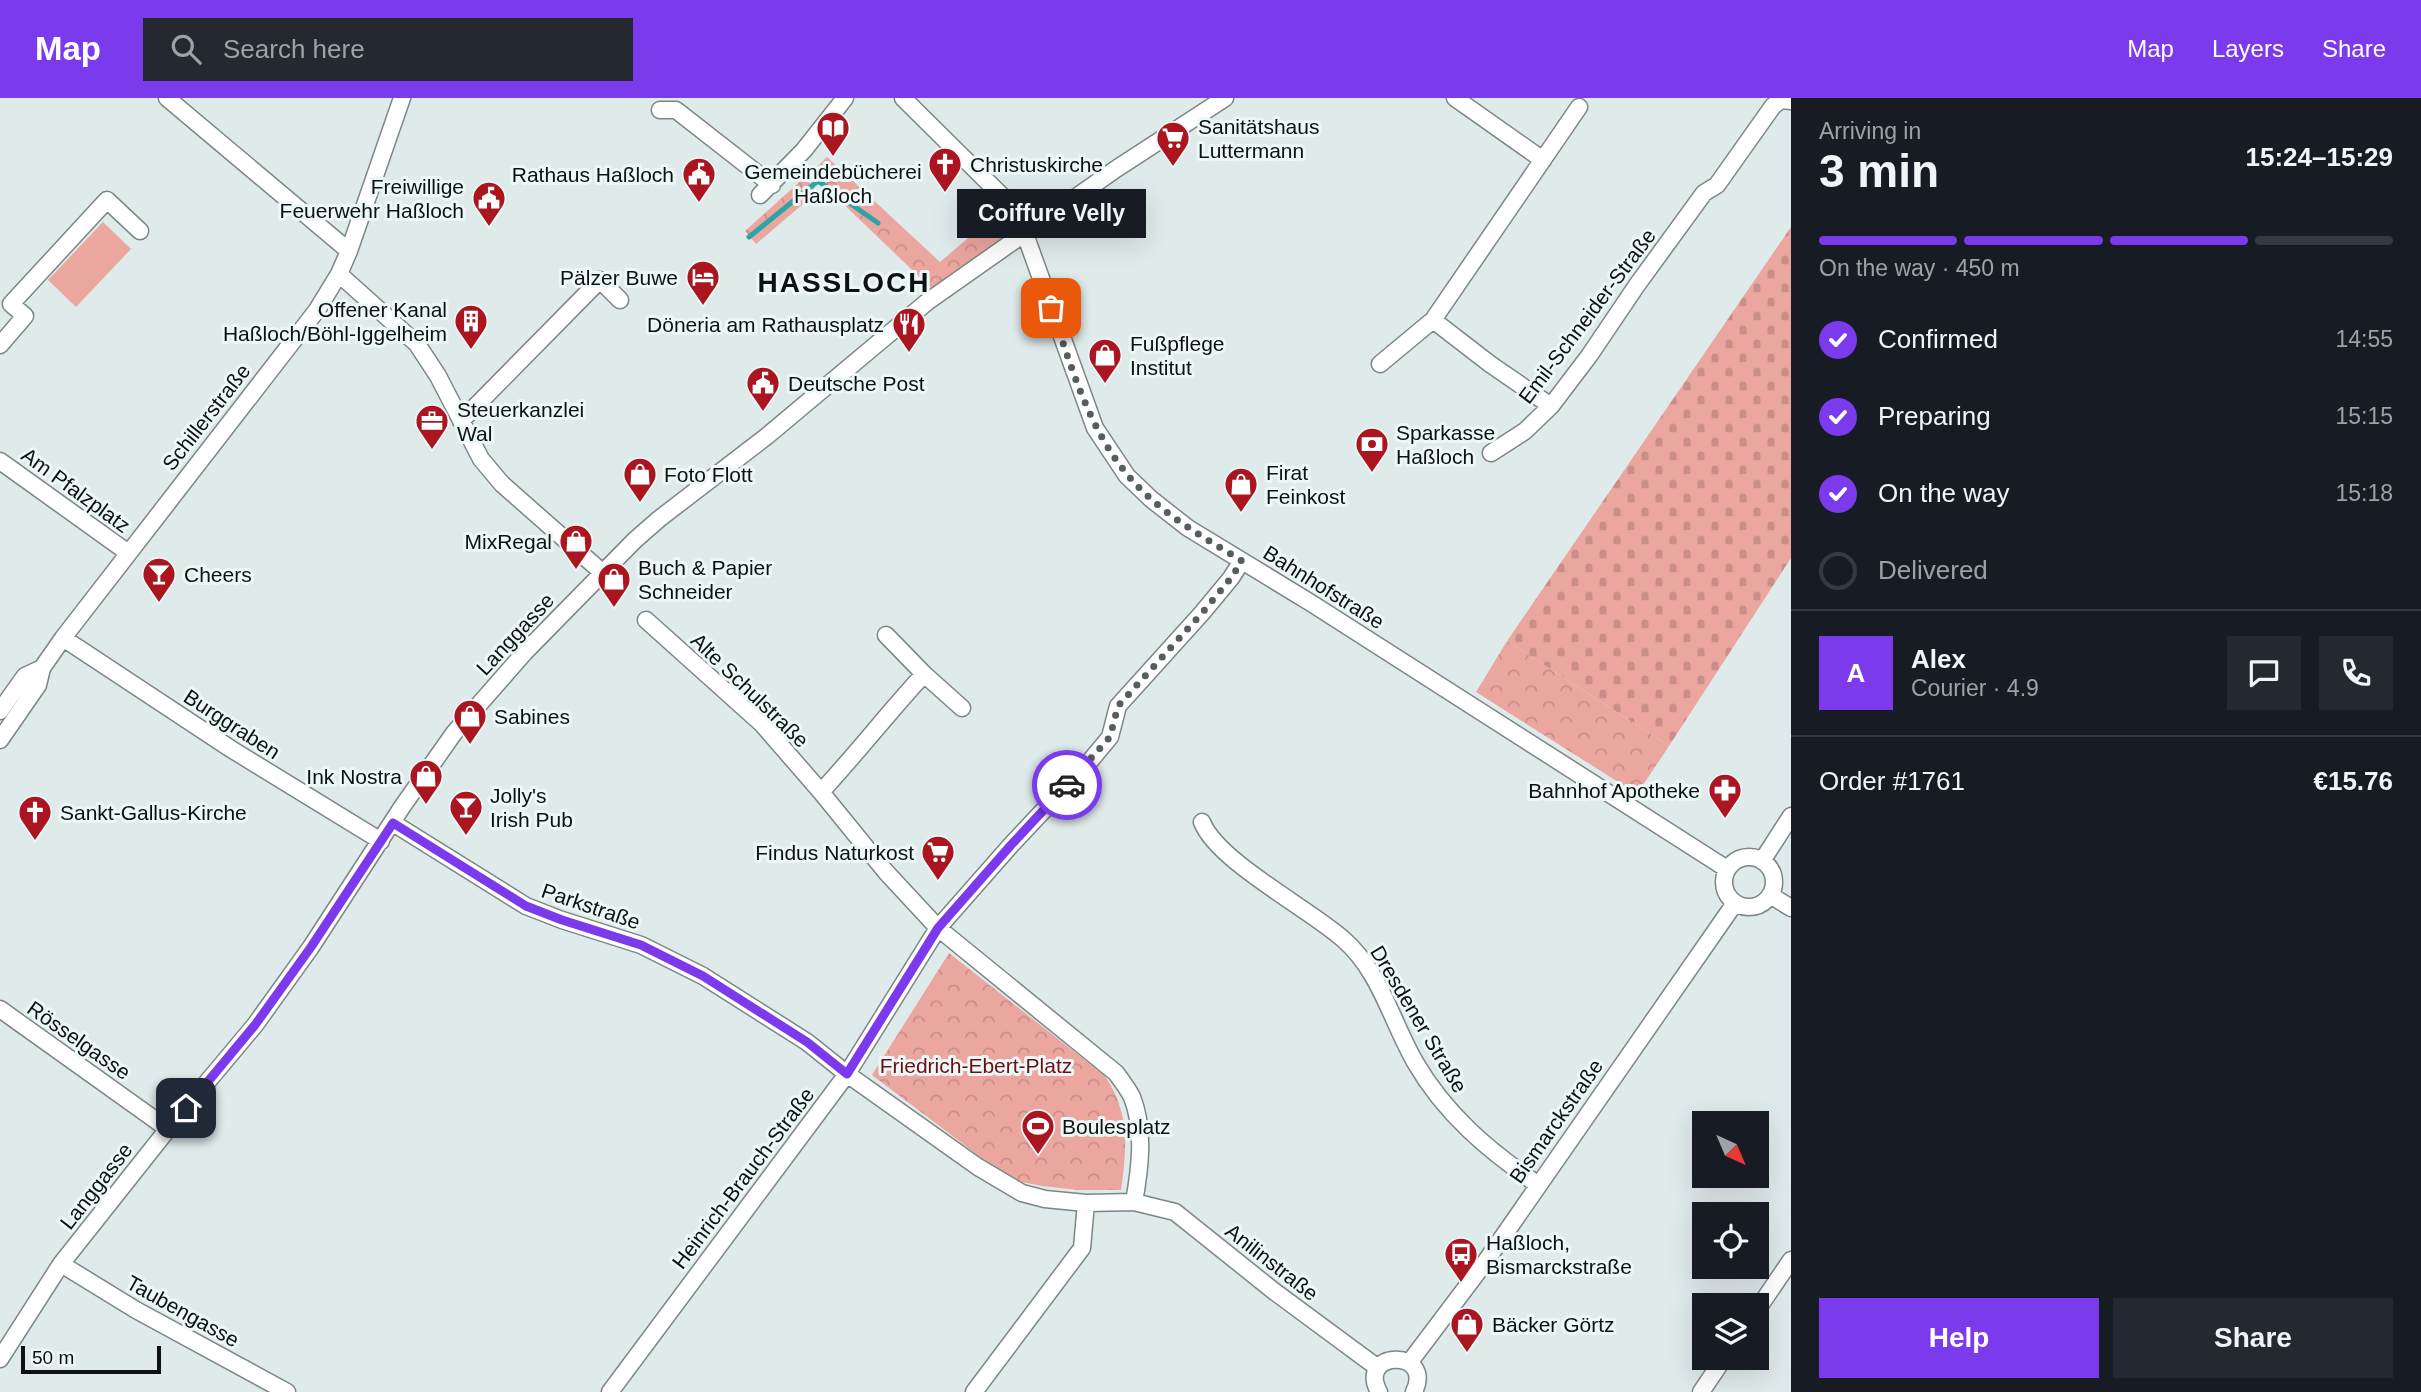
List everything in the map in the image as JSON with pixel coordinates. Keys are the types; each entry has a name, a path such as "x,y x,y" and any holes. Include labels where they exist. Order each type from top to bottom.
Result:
{"street":[{"path":"167,98 349,251"},
{"name":"Schillerstraße","path":"0,740 38,685 42,668 63,638 317,310 339,274 349,251 402,98"},
{"path":"660,110 676,110 766,190 804,150 845,98"},
{"name":"Bahnhofstraße","path":"903,98 1010,204 1025,234 1095,428 1128,476 1151,499 1188,528 1311,603 1727,869"},
{"name":"Langgasse","path":"0,1359 61,1264 255,1025 311,947 454,733 525,652 659,519 767,436 928,302 1116,169 1225,98"},
{"path":"1455,98 1543,160"},
{"name":"Emil-Schneider-Straße","path":"1491,453 1525,431 1551,406 1704,193 1717,185 1773,106 1781,100 1791,101"},
{"path":"1380,364 1433,320 1579,107"},
{"path":"0,345 24,316 11,304 107,200 140,231"},
{"path":"339,274 417,344 438,376 481,459 502,484 603,573"},
{"path":"461,421 600,280 620,300"},
{"path":"1433,320 1551,406"},
{"name":"Am Pfalzplatz","path":"0,461 127,552"},
{"name":"Heinrich-Brauch-Straße","path":"610,1392 847,1074 938,928 1110,737 1118,706 1202,613 1242,561"},
{"name":"Alte Schulstraße","path":"646,620 762,724 886,872 938,928"},
{"path":"886,635 962,708"},
{"name":"Burggraben","path":"63,638 231,749 381,841"},
{"name":"Schillerstraße","path":"0,711 25,676 42,668"},
{"path":"821,792 924,674"},
{"path":"1762,861 1791,816"},
{"name":"Dresdener Straße","path":"1202,821 1211,839 1223,851 1344,940 1362,959 1378,983 1414,1060 1445,1106 1478,1140 1537,1184"},
{"name":"Parkstraße","path":"393,823 526,906 641,945 703,976 807,1042 847,1074"},
{"path":"1755,858 1762,861 1768,866 1774,880 1770,895 1765,901 1750,907 1735,903 1729,898 1724,883 1727,869 1740,859 1755,858"},
{"path":"1770,895 1791,908"},
{"name":"Bismarckstraße","path":"1409,1363 1486,1261 1735,903"},
{"path":"847,1074 978,1167 1022,1193 1045,1199 1086,1203 1135,1202 1140,1167 1139,1128 1132,1097 1116,1073 938,928"},
{"name":"Rösselgasse","path":"0,1009 168,1129"},
{"name":"Anilinstraße","path":"1135,1202 1175,1212 1275,1292 1378,1368"},
{"path":"974,1392 1082,1248 1086,1203"},
{"path":"1769,1293 1791,1260"},
{"name":"Taubengasse","path":"61,1264 136,1310 287,1392"},
{"path":"1379,1392 1375,1381 1378,1368 1389,1359 1409,1363 1417,1373 1414,1392"},
{"path":"1701,1392 1716,1370"}],"green space":[{"path":"827,157 940,262 1001,210 1016,231 932,289 811,173"},
{"path":"805,177 817,192 756,244 745,231"},
{"path":"103,222 131,249 76,307 48,280"},
{"path":"1791,227 1791,558 1669,746 1507,641"},
{"path":"1507,641 1669,746 1637,794 1476,692"},
{"name":"Friedrich-Ebert-Platz","path":"949,953 1105,1076 1119,1103 1125,1131 1121,1190 1078,1190 1022,1182 983,1159 872,1075"}],"waterway":[{"path":"749,237 818,181 878,223"}],"way so far":[{"path":"1051,308 1095,428 1111,454 1151,499 1188,528 1242,561 1202,613 1118,706 1110,737 1067,785"}],"place":[{"name":"Gemeindebücherei Haßloch","path":"833,158"},
{"name":"Sanitätshaus Luttermann","path":"1173,168"},
{"name":"Christuskirche","path":"945,194"},
{"name":"Rathaus Haßloch","path":"699,204"},
{"name":"Freiwillige Feuerwehr Haßloch","path":"489,228"},
{"name":"Pälzer Buwe","path":"703,307"},
{"name":"Coiffure Velly","path":"1051,308"},
{"name":"Offener Kanal Haßloch/Böhl-Iggelheim","path":"471,351"},
{"name":"Döneria am Rathausplatz","path":"909,354"},
{"name":"Fußpflege Institut","path":"1105,385"},
{"name":"Deutsche Post","path":"763,413"},
{"name":"Steuerkanzlei Wal","path":"432,451"},
{"name":"Sparkasse Haßloch","path":"1372,474"},
{"name":"Foto Flott","path":"640,504"},
{"name":"Firat Feinkost","path":"1241,514"},
{"name":"MixRegal","path":"576,571"},
{"name":"Cheers","path":"159,604"},
{"name":"Buch & Papier Schneider","path":"614,609"},
{"name":"Sabines","path":"470,746"},
{"name":"Ink Nostra","path":"426,806"},
{"name":"Bahnhof Apotheke","path":"1725,820"},
{"name":"Jolly's Irish Pub","path":"466,837"},
{"name":"Sankt-Gallus-Kirche","path":"35,842"},
{"name":"Findus Naturkost","path":"938,882"},
{"name":"Boulesplatz","path":"1038,1156"},
{"name":"Haßloch, Bismarckstraße","path":"1461,1284"},
{"name":"Bäcker Görtz","path":"1467,1354"}],"district":[{"name":"HASSLOCH","path":"844,282"}],"route":[{"path":"186,1108 255,1025 311,947 393,823 526,906 641,945 703,976 807,1042 847,1074 938,928 1067,785"}]}
